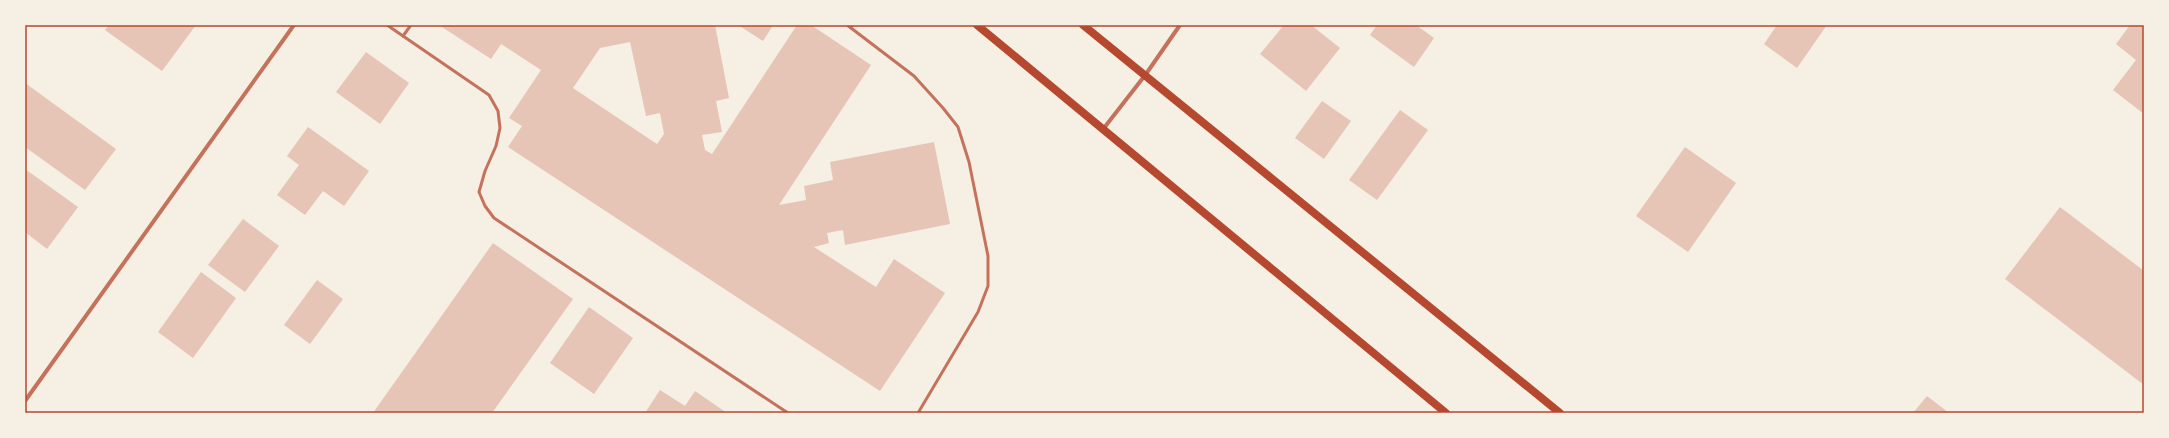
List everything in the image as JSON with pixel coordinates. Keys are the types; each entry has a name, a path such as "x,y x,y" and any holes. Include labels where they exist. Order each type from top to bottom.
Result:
{"main road":[{"path":"977,25 1104,128 1446,413"},
{"path":"1083,25 1146,74 1560,413"}],"street":[{"path":"25,401 294,25"},
{"path":"1104,128 1146,74 1180,25"}],"lane":[{"path":"387,25 489,95 498,111 500,128 496,146 485,171 480,192 485,206 494,218 788,413"},
{"path":"403,36 410,25"},
{"path":"847,25 852,26 914,76 944,108 958,127 969,162 988,256 988,286 978,312 918,413"}],"building":[{"path":"109,25 196,25 162,71 105,30"},
{"path":"439,25 715,25 729,98 716,101 722,132 702,135 705,150 712,154 797,25 811,25 871,65 779,205 806,200 804,186 833,180 830,162 934,142 950,224 845,245 843,230 827,233 829,243 814,247 876,287 894,259 945,293 880,391 508,147 522,126 509,118 541,70 501,44 491,59","holes":["630,42 646,116 660,113 664,134 657,144 573,88 600,48"]},
{"path":"738,25 770,25 772,27 763,41"},
{"path":"1284,25 1311,25 1340,48 1306,91 1260,54"},
{"path":"1377,25 1416,25 1434,38 1414,67 1370,35"},
{"path":"1777,25 1827,25 1797,68 1764,44"},
{"path":"2130,25 2144,25 2144,114 2113,90 2136,60 2116,44"},
{"path":"366,52 409,83 380,124 336,92"},
{"path":"25,83 116,149 85,190 25,147"},
{"path":"1322,101 1351,121 1324,159 1295,138"},
{"path":"1400,110 1428,130 1377,200 1349,180"},
{"path":"308,127 369,171 344,206 323,191 305,215 277,195 299,165 287,156"},
{"path":"1685,147 1736,183 1688,252 1636,216"},
{"path":"25,169 78,207 47,249 25,232"},
{"path":"2060,207 2144,271 2144,385 2005,279"},
{"path":"243,219 279,246 245,292 208,265"},
{"path":"493,243 573,299 492,413 373,413"},
{"path":"201,272 236,298 193,358 158,332"},
{"path":"317,280 343,299 310,344 284,325"},
{"path":"589,307 633,338 594,394 550,363"},
{"path":"660,390 685,406 695,391 727,413 645,413"},
{"path":"1927,396 1949,413 1913,413"}]}
